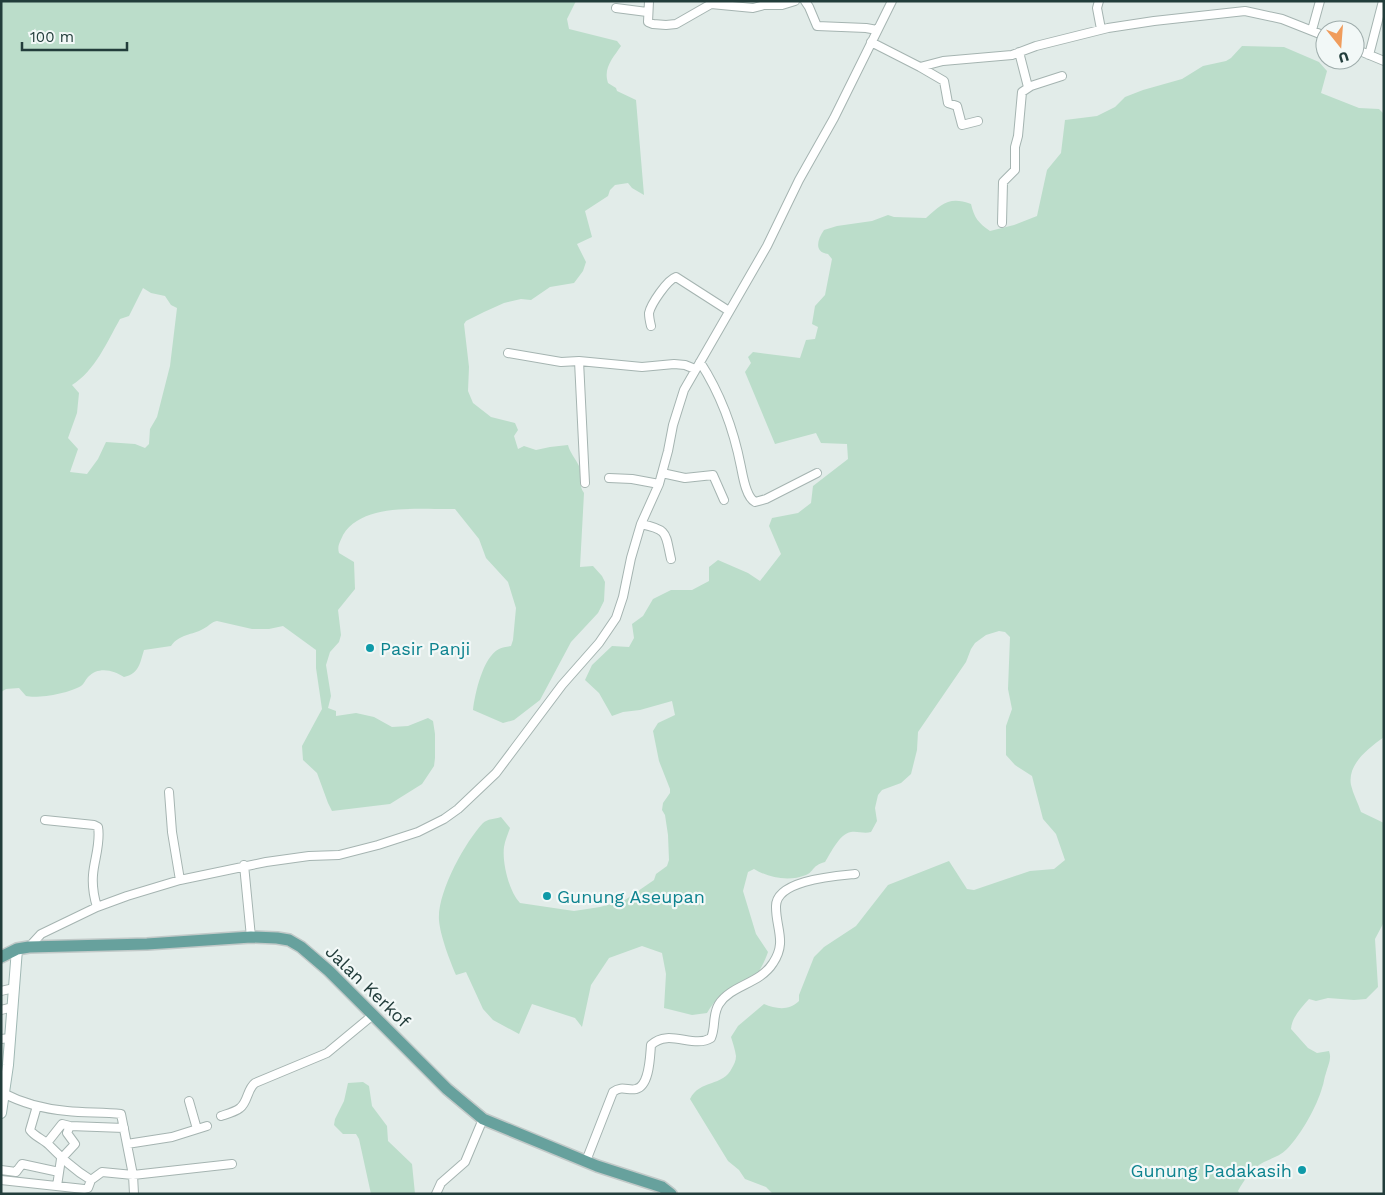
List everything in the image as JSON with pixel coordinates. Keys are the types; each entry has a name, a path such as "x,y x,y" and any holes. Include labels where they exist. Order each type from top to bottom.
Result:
{"main road":[{"name":"Jalan Kerkof","path":"1,957 30,947 147,944 252,937 288,940 301,947 329,971 447,1089 483,1119 586,1161 653,1183 671,1194"}],"street":[{"path":"649,1 647,12 649,23 672,25 710,3 750,8 764,3 782,5 795,1"},
{"path":"804,1 818,26 877,30"},
{"path":"30,947 42,934 97,907 180,880 244,865 309,856 339,855 378,845 429,827 458,809 496,772 562,685 610,628 620,609 631,558 641,524 659,484 673,425 684,390 767,246 834,118 892,1"},
{"path":"1099,1 1097,6 1101,29"},
{"path":"1312,30 1320,1"},
{"path":"1369,55 1383,1"},
{"path":"616,8 647,12"},
{"path":"920,67 943,61 996,57 1101,29 1168,19 1245,11 1282,19 1315,31"},
{"path":"871,42 944,81 947,100 950,104 957,106 962,125 978,121"},
{"path":"1019,52 1028,87"},
{"path":"1365,53 1384,61"},
{"path":"1002,223 1003,182 1015,170 1015,147 1018,136 1021,96 1024,89 1028,87 1062,76"},
{"path":"651,326 650,313 654,302 672,278 676,277 729,311"},
{"path":"508,353 561,362 580,361 642,367 674,364 698,366 715,387 752,500 755,502 766,499 817,472"},
{"path":"580,361 586,483"},
{"path":"662,473 685,478 713,475 724,500"},
{"path":"609,478 632,479 659,484"},
{"path":"641,524 658,528 663,532 671,559"},
{"path":"169,792 172,832 180,880"},
{"path":"45,820 98,827 93,874 93,893 97,907"},
{"path":"244,865 252,937"},
{"path":"586,1161 613,1092 618,1088 636,1090 641,1087 648,1074 652,1045 663,1037 700,1041 712,1038 714,1015 719,1004 728,994 762,976 772,965 781,944 775,907 782,891 819,878 855,874"},
{"path":"1,1111 5,1039 13,1007 17,950"},
{"path":"1,991 14,988"},
{"path":"1,1010 13,1007"},
{"path":"221,1116 240,1109 251,1086 255,1083 327,1053 373,1015"},
{"path":"3,1090 16,1099 66,1112 121,1114 133,1175 134,1194"},
{"path":"189,1101 196,1129"},
{"path":"37,1106 30,1130 62,1159 91,1180"},
{"path":"47,1144 62,1124 66,1112"},
{"path":"436,1194 441,1183 464,1162 483,1119"},
{"path":"62,1124 124,1128"},
{"path":"57,1186 62,1159 75,1146 75,1143 67,1133 70,1126"},
{"path":"127,1144 172,1137 207,1126"},
{"path":"1,1170 16,1172 22,1164 59,1172"},
{"path":"1,1180 84,1189 88,1188 91,1180 102,1172 133,1175 232,1164"}],"green space":[{"path":"1,1 576,1 567,19 569,29 617,41 621,46 610,63 607,78 608,83 616,88 617,91 636,100 644,195 632,188 628,183 615,185 610,190 608,196 585,211 592,237 577,244 586,262 583,271 574,283 550,287 531,300 521,299 504,303 466,321 464,324 469,367 468,391 473,403 491,417 515,423 518,430 514,436 518,449 524,446 536,450 568,445 579,466 581,487 584,493 580,567 593,566 605,582 604,601 598,613 571,642 540,700 514,720 503,723 473,710 478,685 488,660 499,649 511,646 516,608 508,582 486,558 479,539 455,509 394,510 364,517 352,524 343,535 339,546 339,553 354,562 355,589 338,610 341,635 339,642 330,652 326,665 331,696 328,708 336,711 336,716 356,713 374,717 392,727 408,726 428,718 433,721 435,734 434,766 422,784 390,804 332,811 317,773 303,760 302,746 322,709 316,668 316,650 283,626 269,629 252,629 217,621 199,631 178,639 171,646 144,650 136,671 129,676 124,677 116,672 106,670 96,671 76,689 46,696 26,696 19,688 6,689 1,692","holes":["143,288 151,293 165,296 171,305 177,308 170,366 157,417 150,429 149,444 145,448 135,444 106,442 98,459 87,474 70,472 78,449 68,438 77,413 79,393 72,385 94,364 120,319 129,316"]},
{"path":"1242,46 1284,47 1315,60 1315,70 1327,71 1321,93 1359,108 1379,109 1384,114 1384,737 1360,757 1352,770 1351,777 1351,785 1361,812 1384,823 1384,922 1375,939 1378,987 1366,999 1328,998 1316,1001 1309,999 1297,1013 1291,1029 1308,1048 1317,1053 1329,1051 1330,1059 1323,1086 1312,1112 1292,1143 1282,1153 1252,1171 1238,1191 1240,1194 773,1194 766,1187 745,1179 739,1170 728,1161 690,1099 700,1088 723,1078 732,1068 736,1056 731,1037 738,1026 764,1004 787,1008 799,1001 799,995 814,957 824,947 856,926 888,885 949,861 967,889 974,890 1030,871 1054,869 1065,860 1056,834 1043,819 1032,776 1015,765 1006,755 1006,726 1012,709 1008,689 1010,637 1005,632 999,631 986,635 975,643 966,662 918,732 917,750 911,774 901,783 882,790 878,795 875,808 877,821 871,832 847,833 836,844 825,862 817,865 809,873 800,877 779,878 766,875 754,869 748,872 743,891 756,934 768,952 757,973 751,979 725,992 707,1013 692,1015 664,1008 666,974 662,953 642,946 609,958 591,985 582,1027 575,1018 532,1004 519,1034 493,1020 483,1009 466,972 456,975 443,940 439,920 442,896 447,882 468,842 476,832 485,822 501,817 510,828 504,847 505,868 513,892 520,903 574,911 600,907 625,900 654,880 656,874 667,866 669,860 668,835 665,815 662,810 663,803 670,793 670,789 659,761 653,731 658,723 675,715 672,701 612,716 599,693 585,680 592,665 612,646 629,647 634,638 632,624 643,616 653,599 671,590 692,590 709,581 709,567 718,560 748,573 760,581 781,554 769,526 772,518 798,513 811,503 813,486 848,459 847,444 821,443 816,433 775,444 745,372 751,363 748,357 753,352 800,358 806,340 815,339 818,327 812,324 815,306 825,295 832,259 828,254 820,251 818,245 824,230 837,226 872,221 888,215 894,217 926,218 941,205 951,201 971,204 977,219 990,231 1014,225 1037,216 1047,170 1061,153 1065,120 1097,116 1115,107 1125,97 1182,79 1203,66 1226,61"},
{"path":"363,1082 369,1086 372,1106 387,1126 388,1141 412,1164 415,1194 371,1194 359,1139 356,1134 343,1134 334,1125 344,1101 348,1083"}],"place":[{"name":"Pasir Panji","path":"370,648"},
{"name":"Gunung Aseupan","path":"547,896"},
{"name":"Gunung Padakasih","path":"1302,1170"}]}
